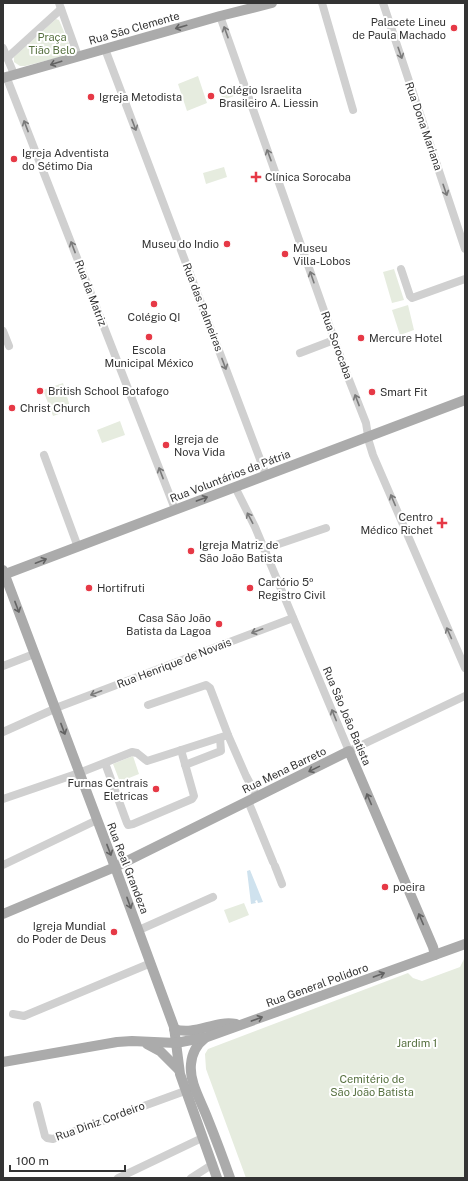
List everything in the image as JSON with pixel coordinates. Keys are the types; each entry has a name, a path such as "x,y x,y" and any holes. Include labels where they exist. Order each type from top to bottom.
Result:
{"main road":[{"name":"Rua São Clemente","path":"8,76 46,67 78,56 272,3"},
{"name":"Rua Voluntários da Pátria","path":"3,573 78,547 465,400"},
{"name":"Rua Real Grandeza","path":"3,573 151,963 174,1029 179,1070 185,1091 218,1178"},
{"name":"Rua Mena Barreto","path":"3,914 115,867 349,751"},
{"name":"Rua São João Batista","path":"349,751 430,940 435,955"},
{"name":"Rua General Polidoro","path":"3,1062 117,1042 132,1041 176,1043 207,1037 465,944"},
{"path":"174,1029 187,1032 221,1023 240,1025"},
{"path":"207,1037 199,1042 194,1051 191,1064 192,1075 230,1178"},
{"path":"142,1042 160,1051 179,1070"}],"street":[{"path":"322,3 353,110"},
{"name":"Rua Dona Mariana","path":"383,3 465,249"},
{"path":"7,58 60,6 78,56"},
{"name":"Rua Sorocaba","path":"220,16 334,340 366,423 369,442 465,668"},
{"name":"Rua da Matriz","path":"3,48 7,58 8,76 175,509"},
{"name":"Rua das Palmeiras","path":"105,49 266,475"},
{"path":"402,269 410,296 412,298 465,279"},
{"path":"3,331 9,346"},
{"path":"300,353 334,340"},
{"path":"44,455 78,547"},
{"name":"Rua São João Batista","path":"235,487 264,549 349,751"},
{"path":"264,549 326,528"},
{"name":"Rua Henrique de Novais","path":"3,732 55,708 293,618"},
{"path":"3,666 34,654"},
{"path":"148,705 206,685 210,688 224,737 254,791"},
{"name":"Rua Mena Barreto","path":"349,751 465,696"},
{"path":"3,799 79,773 132,752 137,753 147,761 224,737"},
{"path":"185,765 221,751 224,737"},
{"path":"105,763 127,823 130,825 192,799 194,796 180,750"},
{"path":"248,801 282,884"},
{"path":"3,865 97,820"},
{"path":"139,930 213,897"},
{"path":"13,1014 24,1016 151,963"},
{"name":"Rua Diniz Cordeiro","path":"37,1105 46,1136 47,1138 53,1139 185,1091"},
{"path":"118,1178 202,1138"},
{"path":"191,1178 213,1164"}],"green space":[{"name":"Praça Tião Belo","path":"56,19 59,20 70,46 68,52 64,56 25,66 20,66 14,62 14,57"},
{"path":"198,76 207,103 187,111 178,84"},
{"path":"233,85 237,95 223,100 219,90"},
{"path":"224,167 227,177 206,184 203,173"},
{"path":"394,269 404,300 392,303 383,272"},
{"path":"408,305 414,330 400,335 392,310"},
{"path":"63,383 71,410 53,416 43,390"},
{"path":"120,421 125,435 102,443 97,430"},
{"path":"133,756 139,774 124,780 126,786 122,787 113,764"},
{"path":"244,903 249,915 229,923 224,910"},
{"name":"Cemitério de São João Batista","path":"465,957 465,1178 246,1178 206,1069 205,1054 208,1049 408,973 413,978 422,981 460,967"}],"water":[{"path":"250,870 263,902 258,903 257,900 255,901 256,903 251,904 247,871"}],"place":[{"name":"Palacete Lineu de Paula Machado","path":"454,28"},
{"name":"Colégio Israelita Brasileiro A. Liessin","path":"211,96"},
{"name":"Igreja Metodista","path":"91,97"},
{"name":"Igreja Adventista do Sétimo Dia","path":"14,159"},
{"name":"Clínica Sorocaba","path":"256,177"},
{"name":"Museu do Indio","path":"227,244"},
{"name":"Museu Villa-Lobos","path":"285,254"},
{"name":"Colégio QI","path":"154,304"},
{"name":"Escola Municipal México","path":"149,337"},
{"name":"Mercure Hotel","path":"361,338"},
{"name":"British School Botafogo","path":"40,391"},
{"name":"Smart Fit","path":"372,392"},
{"name":"Christ Church","path":"12,408"},
{"name":"Igreja de Nova Vida","path":"166,445"},
{"name":"Centro Médico Richet","path":"442,523"},
{"name":"Igreja Matriz de São João Batista","path":"191,551"},
{"name":"Hortifruti","path":"89,588"},
{"name":"Cartório 5º Registro Civil","path":"250,588"},
{"name":"Casa São João Batista da Lagoa","path":"219,624"},
{"name":"Furnas Centrais Eletricas","path":"156,789"},
{"name":"poeira","path":"385,887"},
{"name":"Igreja Mundial do Poder de Deus","path":"114,932"}],"park label":[{"name":"Jardim 1","path":"417,1043"}]}
